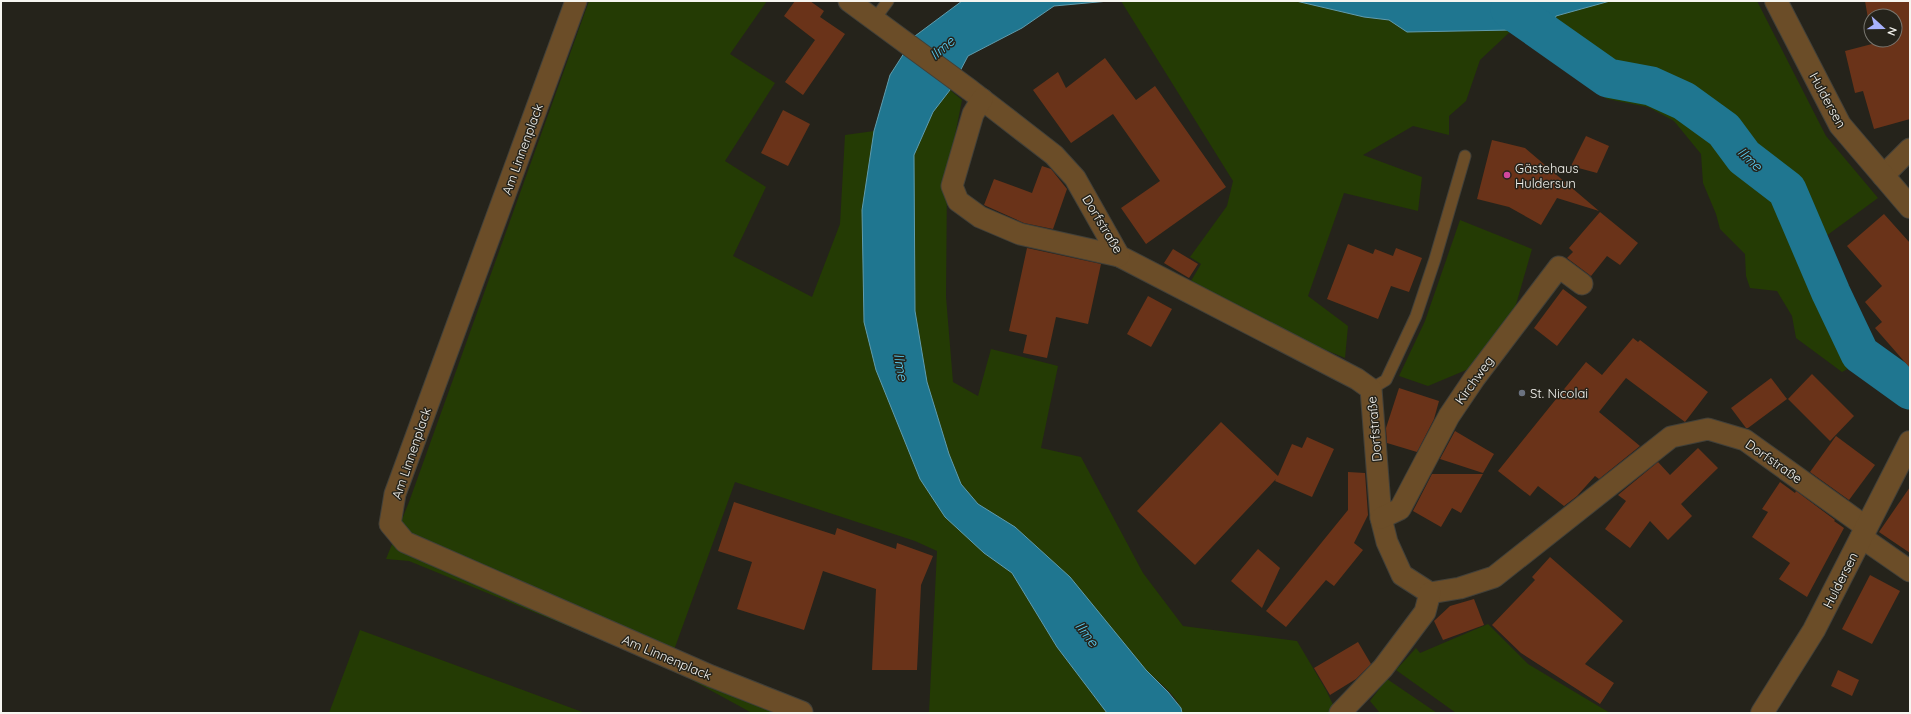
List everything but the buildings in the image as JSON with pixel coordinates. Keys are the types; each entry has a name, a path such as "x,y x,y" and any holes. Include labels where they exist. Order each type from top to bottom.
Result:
{"street":[{"name":"Am Linnenplack","path":"576,1 395,494 390,524 405,542 704,673 802,712"},
{"name":"Dorfstraße","path":"849,1 976,94 1054,155 1075,178 1119,256 1357,379 1371,389 1381,518 1387,542 1402,575 1430,593 1460,588 1494,577 1671,437 1708,429 1745,440 1864,532 1910,571"},
{"name":"Huldersen","path":"1776,1 1840,125 1910,207"},
{"path":"976,94 973,114 952,186 958,201 980,217 1020,234 1119,256"},
{"path":"1883,176 1910,149"},
{"name":"Kirchweg","path":"1381,518 1400,509 1449,416 1474,379 1559,267 1582,284"},
{"name":"Huldersen","path":"1762,713 1814,630 1910,442"},
{"path":"1340,713 1382,668 1426,612 1430,593"}],"lane":[{"path":"874,20 888,1"},
{"path":"1371,389 1386,380 1416,316 1435,259 1465,156"}],"green space":[{"path":"589,1 767,1 730,54 775,83 725,161 766,187 733,256 812,297 840,224 845,135 874,131 862,210 864,322 984,553 1012,573 1057,647 1107,713 929,713 937,551 915,541 735,482 674,650 778,713 752,713 668,667 409,561 386,559 409,502"},
{"path":"1121,1 1296,1 1364,17 1389,20 1407,32 1512,30 1480,60 1466,101 1449,116 1449,135 1413,126 1363,155 1422,177 1418,211 1344,193 1308,296 1348,326 1345,358 1286,332 1191,281 1201,264 1190,257 1227,206 1233,181"},
{"path":"1610,1 1757,1 1826,136 1878,198 1822,239 1841,286 1869,339 1879,352 1892,364 1903,368 1910,362 1910,409 1885,390 1861,362 1842,372 1796,338 1792,316 1777,291 1750,288 1746,276 1745,254 1720,229 1716,214 1703,183 1701,154 1674,121 1648,107 1607,99 1512,30 1554,23 1556,16"},
{"path":"950,90 962,100 947,176 946,297 953,382 978,396 991,349 1058,366 1041,448 1081,457 1143,573 1183,626 1297,641 1326,690 1337,713 1182,713 1177,701 1172,695 1146,670 1015,527 978,504 961,484 949,454 927,382 915,311 914,155 933,112"},
{"path":"1460,220 1532,249 1511,322 1471,368 1428,386 1399,376 1425,321"},
{"path":"1488,624 1528,664 1610,713 1456,713 1396,670 1416,648 1420,653"},
{"path":"360,630 585,713 329,713"},
{"path":"1387,679 1437,713 1380,713 1370,701"}],"water":[{"path":"962,1 1109,1 1054,6 1022,28 968,56 950,90 933,112 914,155 915,311 927,382 949,454 961,484 978,504 1015,527 1070,577 1146,670 1168,692 1181,708 1182,713 1107,713 1057,647 1012,573 984,553 945,517 920,479 876,370 864,322 862,210 874,131 890,75 915,36"},
{"path":"1296,1 1610,1 1556,16 1554,23 1512,30 1407,32 1389,20 1364,17"}],"waterway":[{"name":"Ilme","path":"1510,9 1608,78 1651,86 1684,101 1724,130 1744,157 1787,190 1831,293 1860,354 1910,390"}],"place":[{"name":"Gästehaus Huldersun","path":"1507,175"},
{"name":"St. Nicolai","path":"1522,393"}]}
